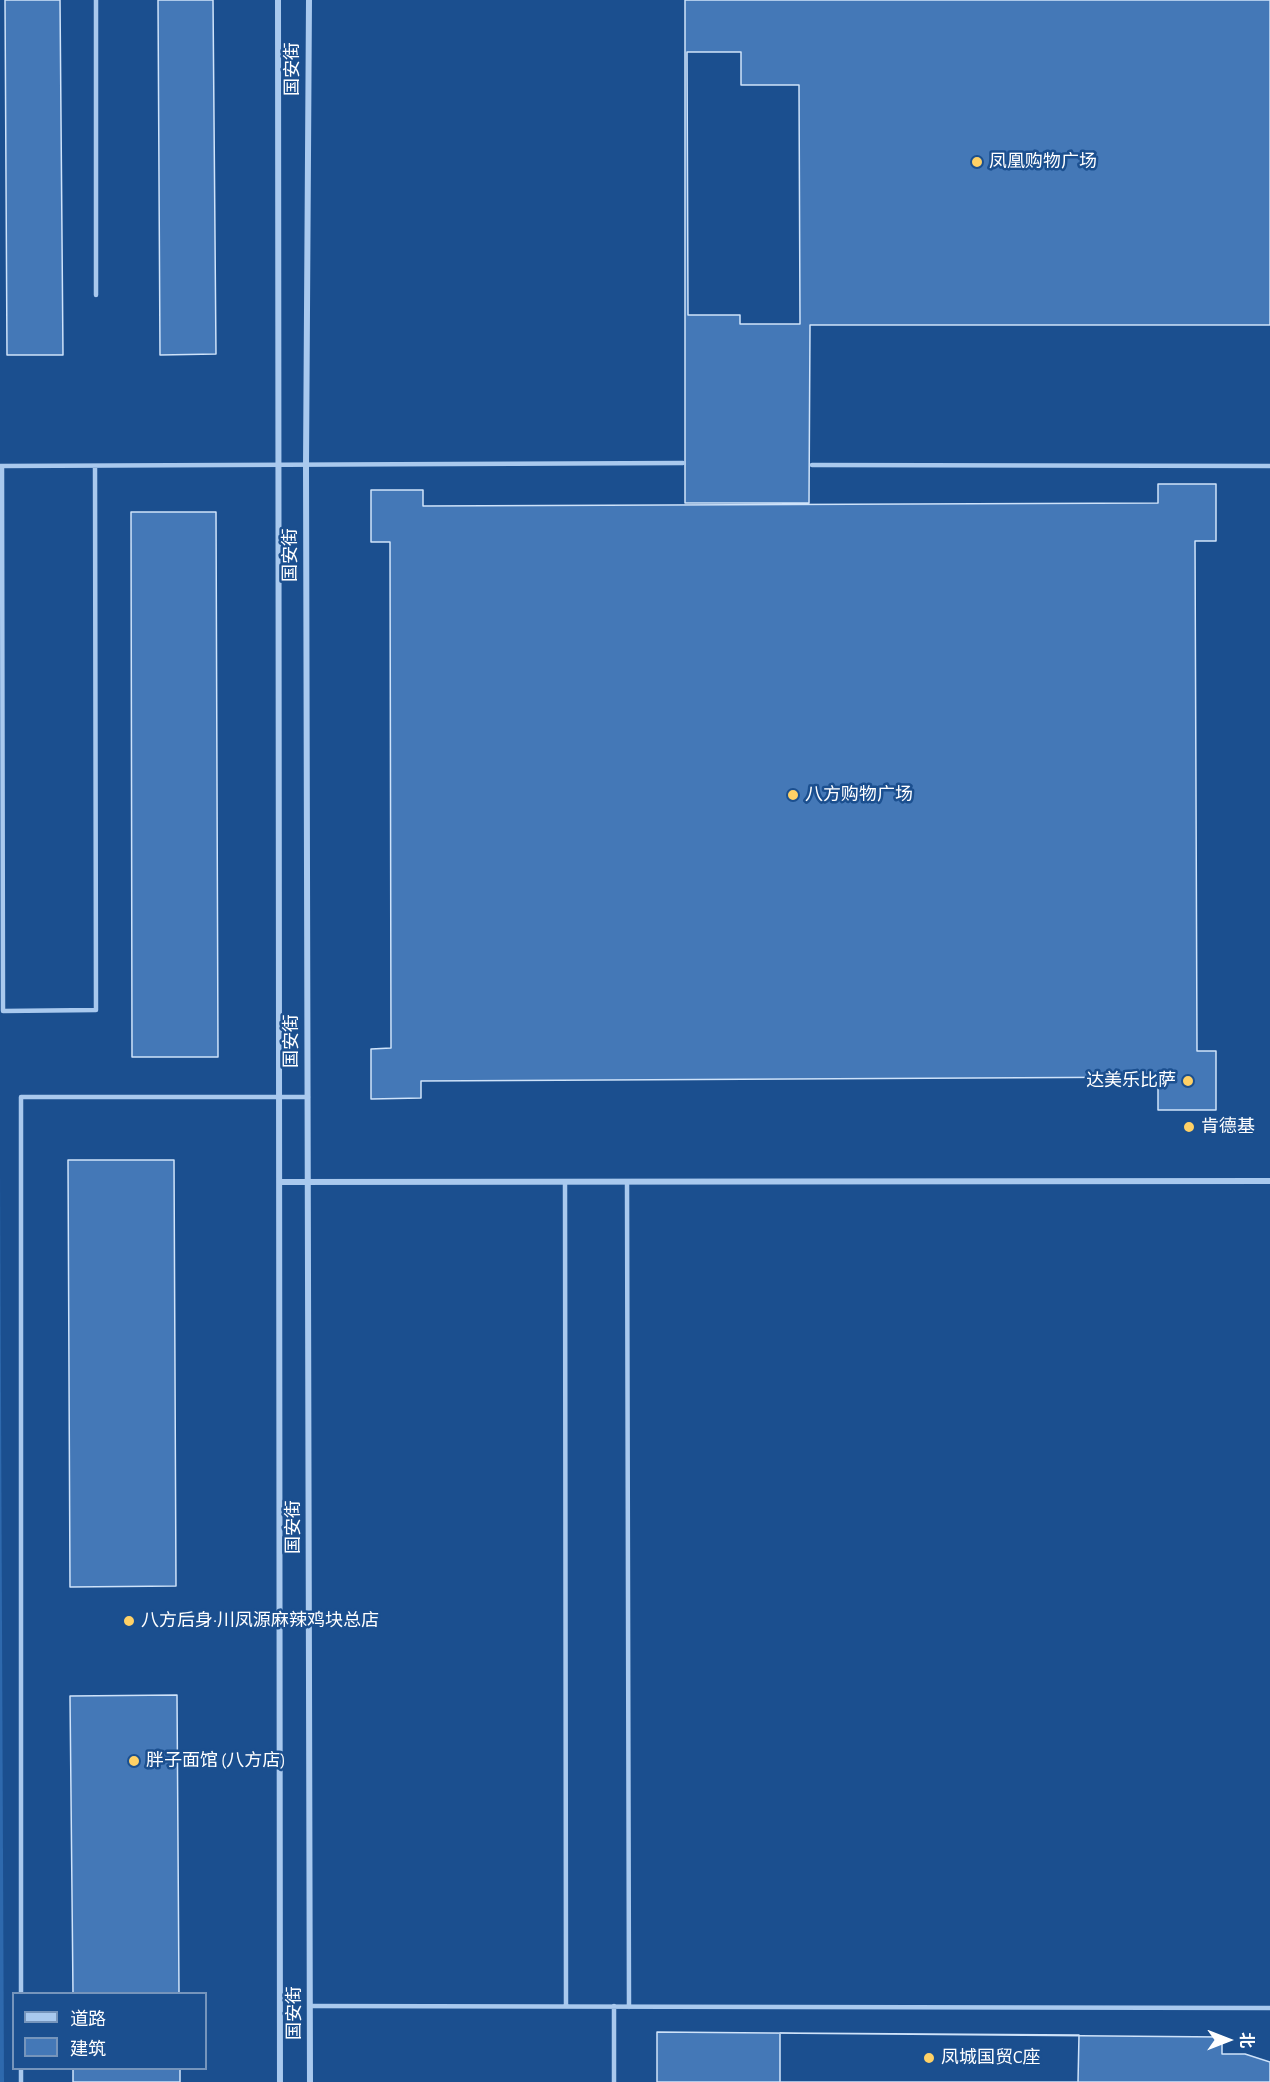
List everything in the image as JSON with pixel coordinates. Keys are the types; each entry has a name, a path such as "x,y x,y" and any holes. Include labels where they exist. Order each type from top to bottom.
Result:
{"street":[{"name":"国安街","path":"278,0 280,2082"},
{"name":"国安街","path":"309,0 306,465 310,2082"},
{"path":"280,1182 1270,1181"}],"lane":[{"path":"96,0 96,295"},
{"path":"95,466 96,1010 3,1011 1,466 683,463"},
{"path":"812,465 1270,466"},
{"path":"21,1992 21,1097 308,1097"},
{"path":"565,1182 566,2006"},
{"path":"627,1182 628,2007"},
{"path":"310,2006 1270,2008"},
{"path":"614,2006 614,2082"}],"shaded area":[{"path":"0,1171 4,2082 0,2082"}],"building":[{"path":"5,0 60,0 63,355 7,355"},
{"path":"158,0 213,0 216,354 160,355"},
{"name":"凤凰购物广场","path":"685,0 1270,0 1270,325 810,325 809,503 685,503"},
{"path":"687,52 741,52 741,85 799,85 800,324 740,324 740,315 688,315"},
{"name":"八方购物广场","path":"1158,484 1216,484 1216,541 1195,541 1197,1051 1216,1051 1216,1110 1158,1110 1158,1077 421,1081 421,1098 371,1099 371,1049 391,1048 390,542 371,542 371,490 423,490 423,506 1158,503"},
{"path":"131,512 216,512 218,1057 132,1057"},
{"path":"68,1160 174,1160 176,1586 70,1587"},
{"path":"177,1695 179,1992 73,1992 70,1696"},
{"path":"657,2032 1222,2037 1222,2054 1245,2054 1270,2062 1270,2082 657,2082"},
{"name":"凤城国贸C座","path":"780,2033 1079,2035 1078,2082 780,2082"},
{"path":"73,2070 180,2070 180,2082 73,2082"}],"place":[{"name":"凤凰购物广场","path":"977,162"},
{"name":"八方购物广场","path":"793,795"},
{"name":"达美乐比萨","path":"1188,1081"},
{"name":"肯德基","path":"1189,1127"},
{"name":"八方后身·川凤源麻辣鸡块总店","path":"129,1621"},
{"name":"胖子面馆 (八方店)","path":"134,1761"},
{"name":"凤城国贸C座","path":"929,2058"}]}
